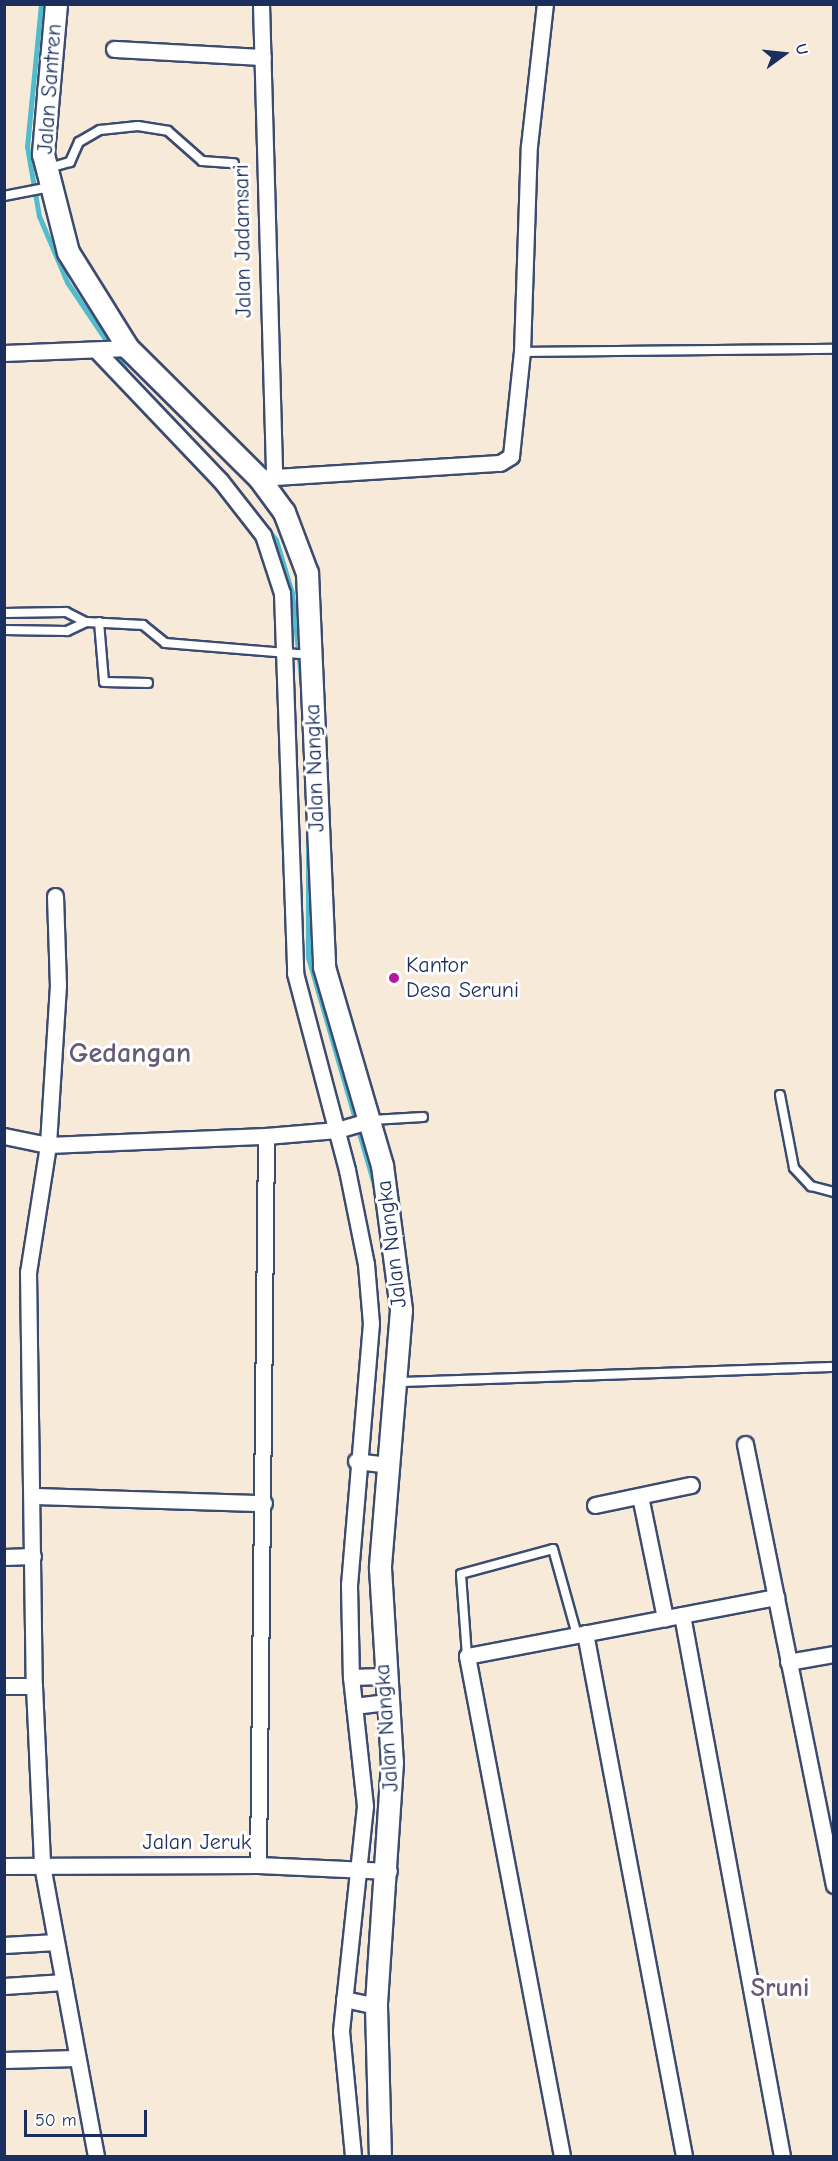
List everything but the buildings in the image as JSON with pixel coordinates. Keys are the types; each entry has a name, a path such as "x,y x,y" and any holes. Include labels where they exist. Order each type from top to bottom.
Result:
{"street":[{"name":"Jalan Santren","path":"57,4 45,182 68,252 123,349 194,415"},
{"name":"Jalan Jadamsari","path":"261,4 267,477"},
{"path":"267,477 507,462 522,352 529,146 545,4"},
{"path":"114,49 263,57"},
{"path":"4,353 123,349"},
{"path":"100,350 220,480 262,535 282,593 295,973 352,1126 371,1323 349,1585 354,1677 365,1789 362,1872 342,2046 353,2157"},
{"name":"Jalan Nangka","path":"194,415 267,477 284,512 308,573 309,654 324,967 352,1126 398,1262 399,1382 387,1465 380,1568 382,1676 392,1762 387,1871 374,2006 380,2157"},
{"path":"56,896 58,985 48,1145 28,1272 27,1360 34,1496 34,1686 42,1865 96,2157"},
{"path":"4,1136 48,1145 266,1136 352,1126"},
{"path":"258,1865 264,1503 266,1136"},
{"path":"745,1444 834,1885"},
{"path":"359,1461 387,1465"},
{"path":"595,1505 691,1485"},
{"path":"34,1496 264,1503"},
{"path":"640,1496 665,1618"},
{"path":"4,1557 33,1556"},
{"path":"562,2157 467,1656 776,1597"},
{"path":"682,1615 782,2157"},
{"path":"581,1634 684,2157"},
{"path":"788,1662 834,1654"},
{"path":"354,1677 382,1676"},
{"path":"4,1686 34,1686"},
{"path":"357,1706 384,1702"},
{"name":"Jalan Jeruk","path":"4,1866 258,1865 362,1872 387,1871"},
{"path":"4,1945 56,1942"},
{"path":"4,1986 64,1982"},
{"path":"347,2000 374,2006"},
{"path":"4,2060 76,2058"}],"lane":[{"path":"4,196 23,195 45,182 70,162 79,142 99,130 138,126 168,130 202,161 234,163"},
{"path":"522,352 834,349"},
{"path":"4,613 66,612 86,622"},
{"path":"4,630 67,631 86,622 142,625 165,644 309,654"},
{"path":"99,622 104,682 147,683"},
{"path":"780,1095 794,1168 811,1186 834,1192"},
{"path":"352,1126 423,1117"},
{"path":"399,1382 834,1367"},
{"path":"467,1656 460,1574 553,1549 581,1634"}],"waterway":[{"path":"41,4 27,146 39,216 67,282 126,370"},
{"path":"266,527 276,540 292,593 302,688"},
{"path":"308,833 308,957 375,1188"}],"place":[{"name":"Kantor Desa Seruni","path":"394,978"}],"district":[{"name":"Gedangan","path":"130,1053"},
{"name":"Sruni","path":"780,1989"}]}
